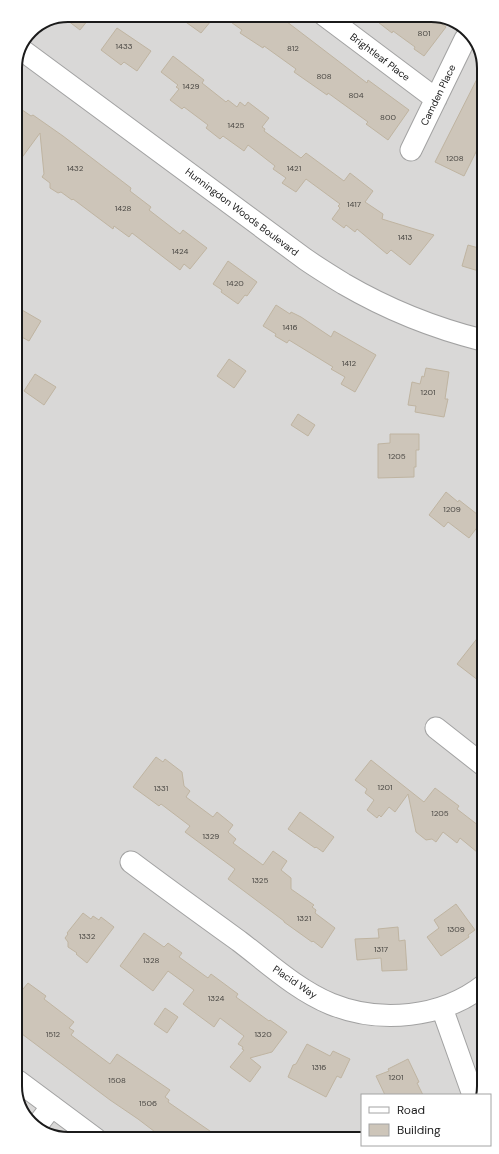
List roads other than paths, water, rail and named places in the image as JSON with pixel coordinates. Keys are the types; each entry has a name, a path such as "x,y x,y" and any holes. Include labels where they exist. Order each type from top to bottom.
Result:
{"street":[{"name":"Brightleaf Place","path":"333,22 436,99"},
{"name":"Camden Place","path":"411,150 465,39"},
{"name":"Hunningdon Woods Boulevard","path":"25,52 305,259 344,284 390,308 414,318 458,334 477,339"},
{"path":"436,728 477,760"},
{"name":"Placid Way","path":"131,862 279,972 310,993 331,1004 355,1012 383,1016 407,1015 442,1008 477,989"},
{"path":"442,1008 474,1094"},
{"path":"22,1084 87,1132"},
{"path":"39,1122 52,1106"}]}
